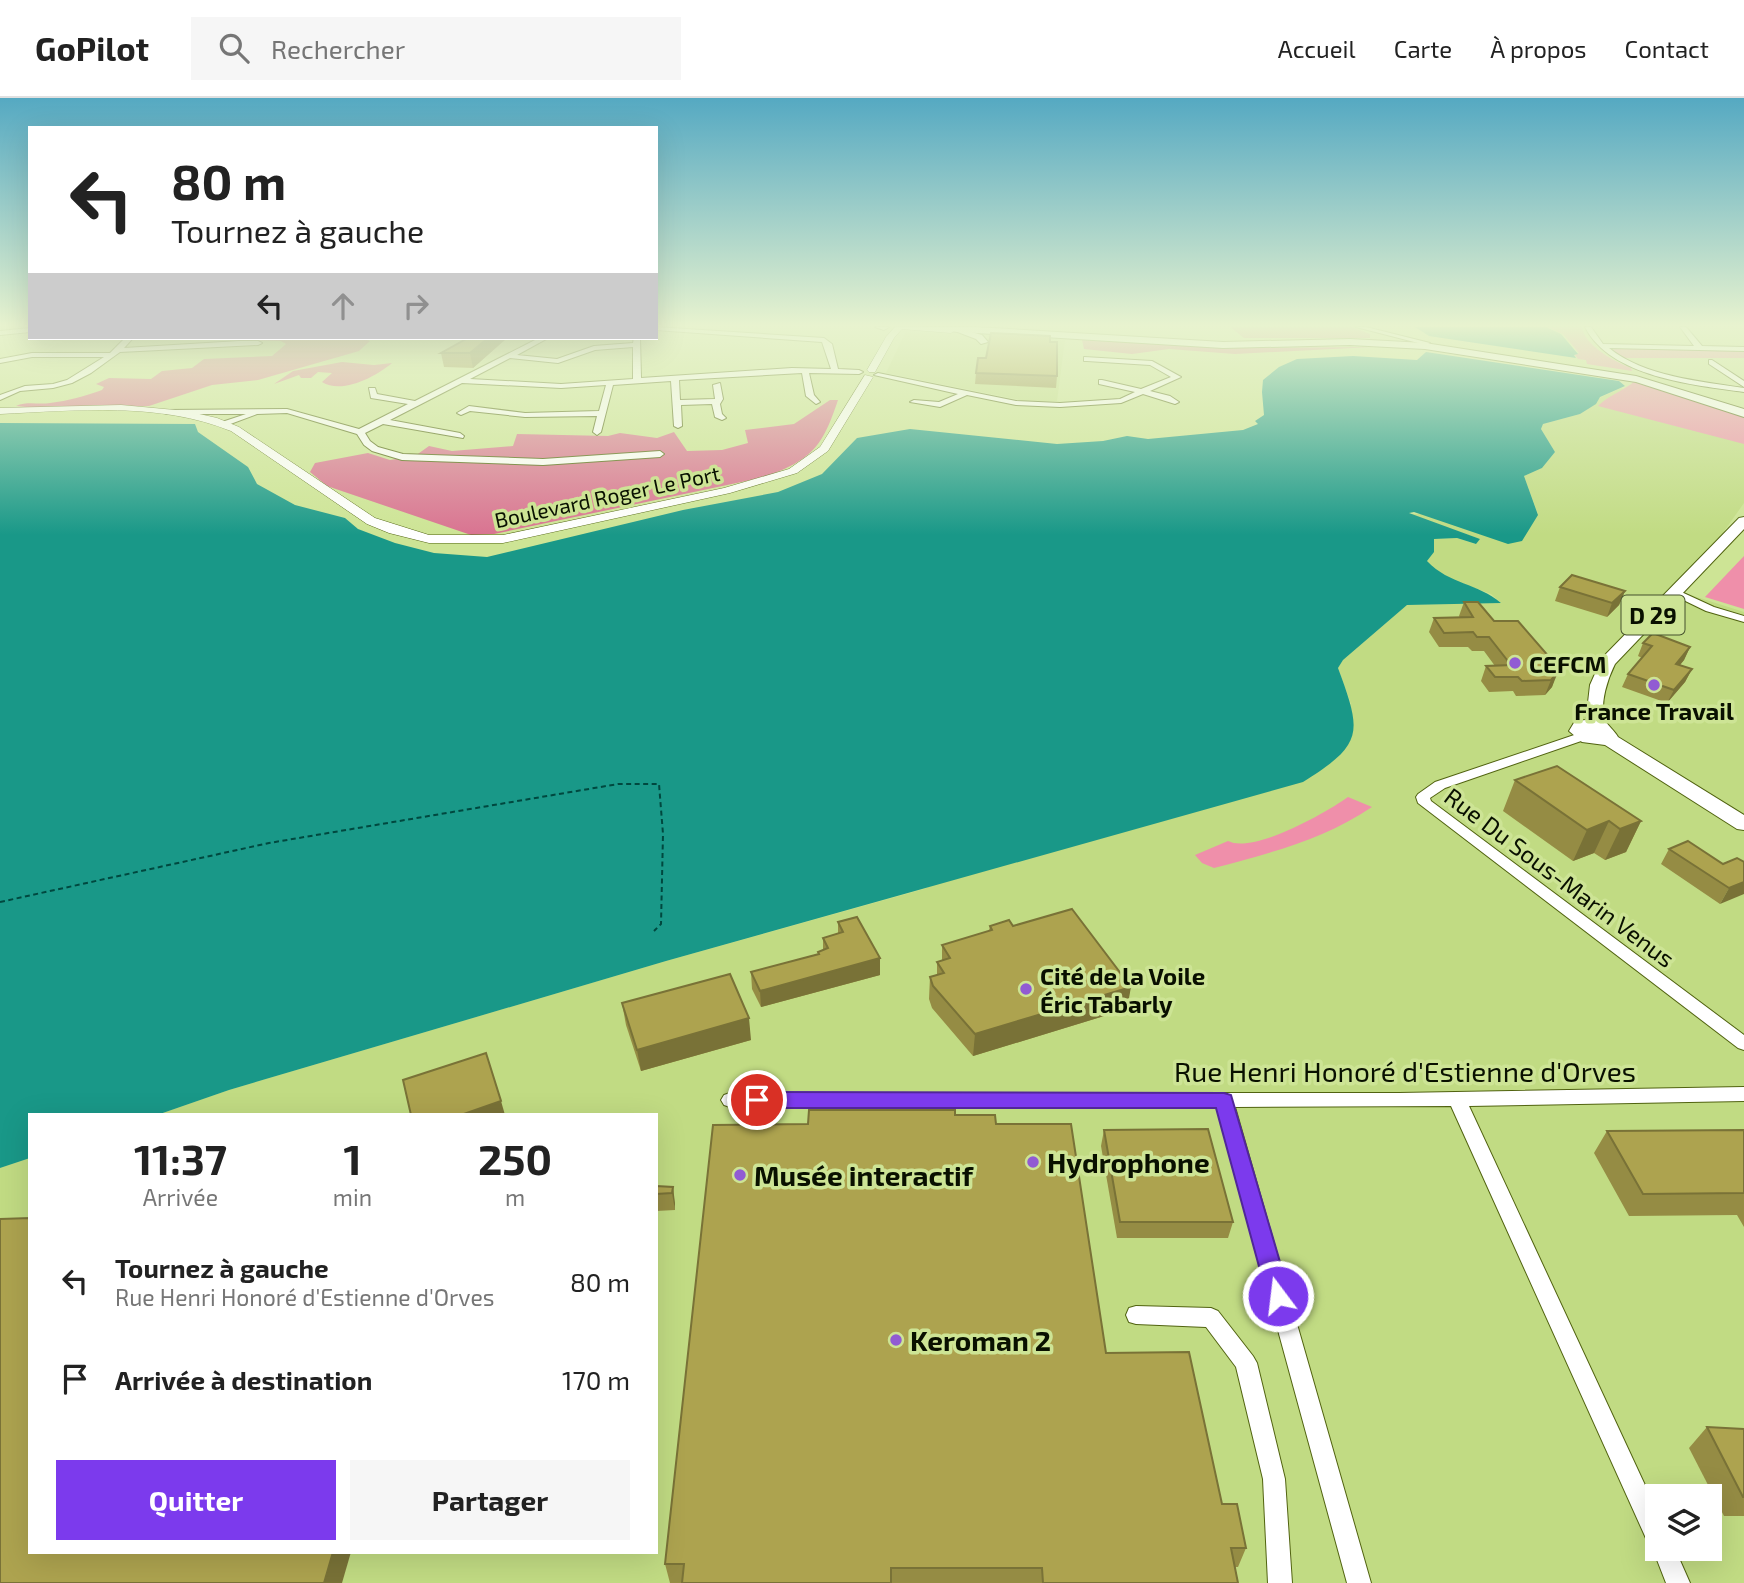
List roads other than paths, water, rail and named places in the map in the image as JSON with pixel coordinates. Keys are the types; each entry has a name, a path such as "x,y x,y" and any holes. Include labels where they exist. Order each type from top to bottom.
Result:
{"main road":[{"path":"1695,396 1744,413"},
{"path":"1701,396 1744,413"},
{"name":"D 29","path":"1596,733 1597,691 1605,668 1744,520"},
{"path":"1596,733 1744,824"}],"street":[{"path":"376,396 414,403"},
{"path":"360,432 428,396"},
{"path":"597,432 607,396"},
{"path":"676,396 678,426"},
{"path":"717,396 718,415 722,418"},
{"path":"810,396 816,402"},
{"name":"Boulevard Roger Le Port","path":"0,411 167,412 195,415 225,424 371,521 429,539 491,540 530,535 776,478 793,471 824,449 855,396"},
{"path":"914,402 940,405 959,396"},
{"path":"986,396 1028,403 1027,411 1060,412 1060,405 1114,402 1134,396"},
{"path":"1157,396 1175,402"},
{"path":"676,403 717,401"},
{"path":"225,424 266,410"},
{"path":"465,410 525,415 603,413"},
{"path":"167,412 287,411 360,432 375,449 402,457 543,462 660,454"},
{"path":"382,421 460,436"},
{"path":"1676,593 1710,609 1744,619"},
{"name":"Rue Du Sous-Marin Venus","path":"1596,733 1440,785 1423,797 1425,803 1744,1044"},
{"name":"Rue Henri Honoré d'Estienne d'Orves","path":"730,1100 1457,1099 1744,1094"},
{"path":"1457,1099 1645,1511"},
{"path":"1224,1100 1359,1583"},
{"path":"1136,1315 1211,1318 1246,1363 1274,1479 1280,1583"},
{"path":"1668,1561 1678,1583"}],"water":[{"path":"1262,396 1602,396 1596,404 1580,414 1543,424 1541,429 1555,452 1542,468 1524,476 1538,515 1522,541 1508,544 1414,512 1409,513 1480,539 1476,544 1457,538 1434,539 1434,552 1427,561 1445,575 1483,591 1501,603 1407,605 1343,660 1338,668 1351,708 1354,723 1352,735 1338,757 1303,782 666,961 229,1090 163,1113 28,1113 28,1159 0,1168 0,423 195,424 198,432 248,467 257,484 295,505 345,518 358,529 395,543 434,553 487,557 683,510 778,492 822,474 857,438 910,429 1057,444 1103,441 1127,436 1148,439 1243,430 1258,424 1255,421 1264,415"}],"place":[{"name":"CEFCM","path":"1515,663"},
{"name":"France Travail","path":"1654,685"},
{"name":"Cité de la Voile Éric Tabarly","path":"1026,989"},
{"name":"Hydrophone","path":"1033,1162"},
{"name":"Musée interactif","path":"740,1175"},
{"name":"Keroman 2","path":"896,1340"}]}
